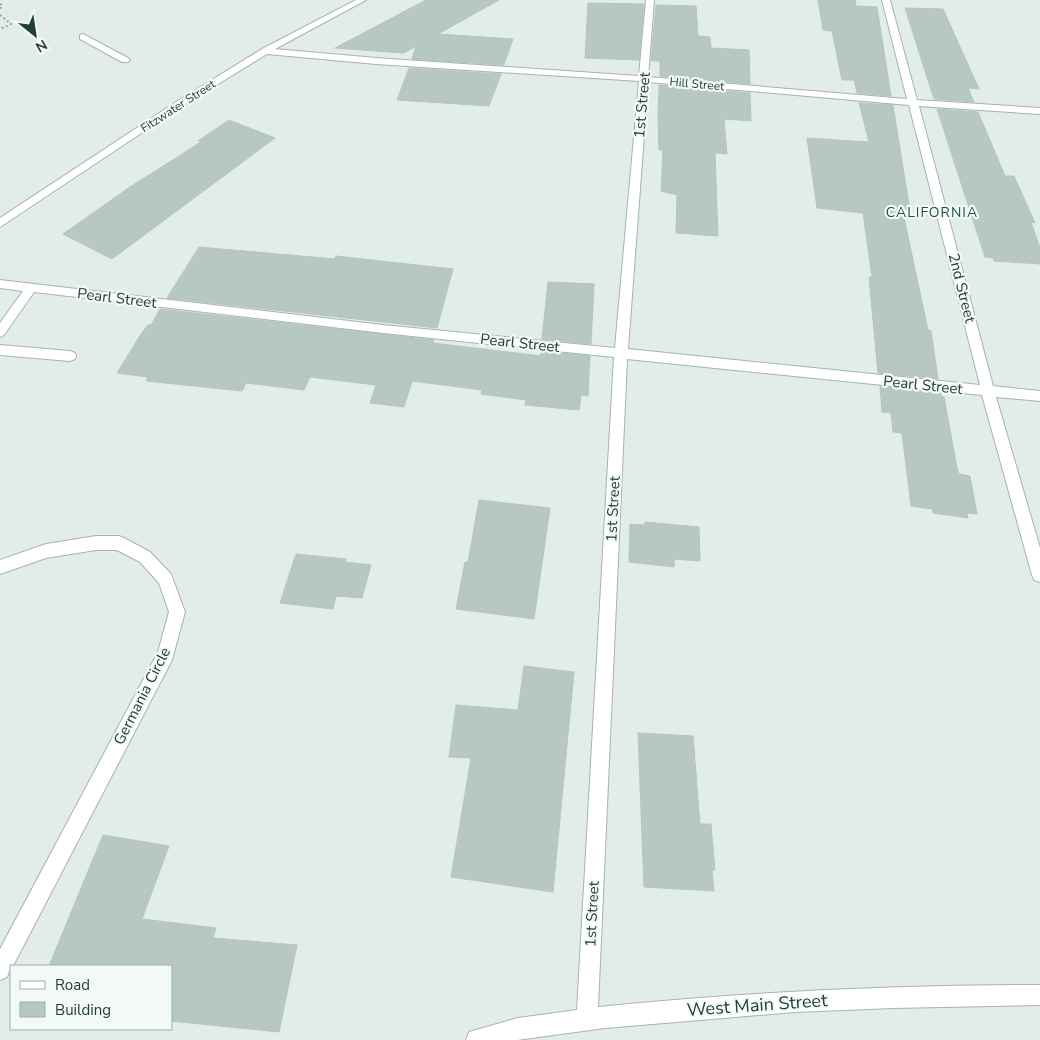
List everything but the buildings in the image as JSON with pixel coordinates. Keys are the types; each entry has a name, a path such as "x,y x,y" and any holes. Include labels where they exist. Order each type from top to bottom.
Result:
{"street":[{"name":"Fitzwater Street","path":"0,223 179,104 264,51 362,0"},
{"name":"1st Street","path":"587,1019 621,353 650,0"},
{"name":"2nd Street","path":"886,0 988,391 1040,575"},
{"path":"83,37 125,60"},
{"name":"Hill Street","path":"264,51 376,61 644,79 914,104 1040,111"},
{"name":"Pearl Street","path":"0,284 382,329 1040,396"},
{"path":"0,332 31,288"},
{"path":"0,350 70,356"},
{"name":"Germania Circle","path":"0,567 46,551 96,543 119,543 145,557 165,579 177,612 166,654 0,970"},
{"name":"West Main Street","path":"477,1040 500,1032 587,1019 739,1004 979,995 1040,995"}],"path":[{"path":"0,4 2,5 0,10"},
{"path":"0,15 11,24 0,28"}],"district":[{"name":"CALIFORNIA","path":"932,212"}]}
